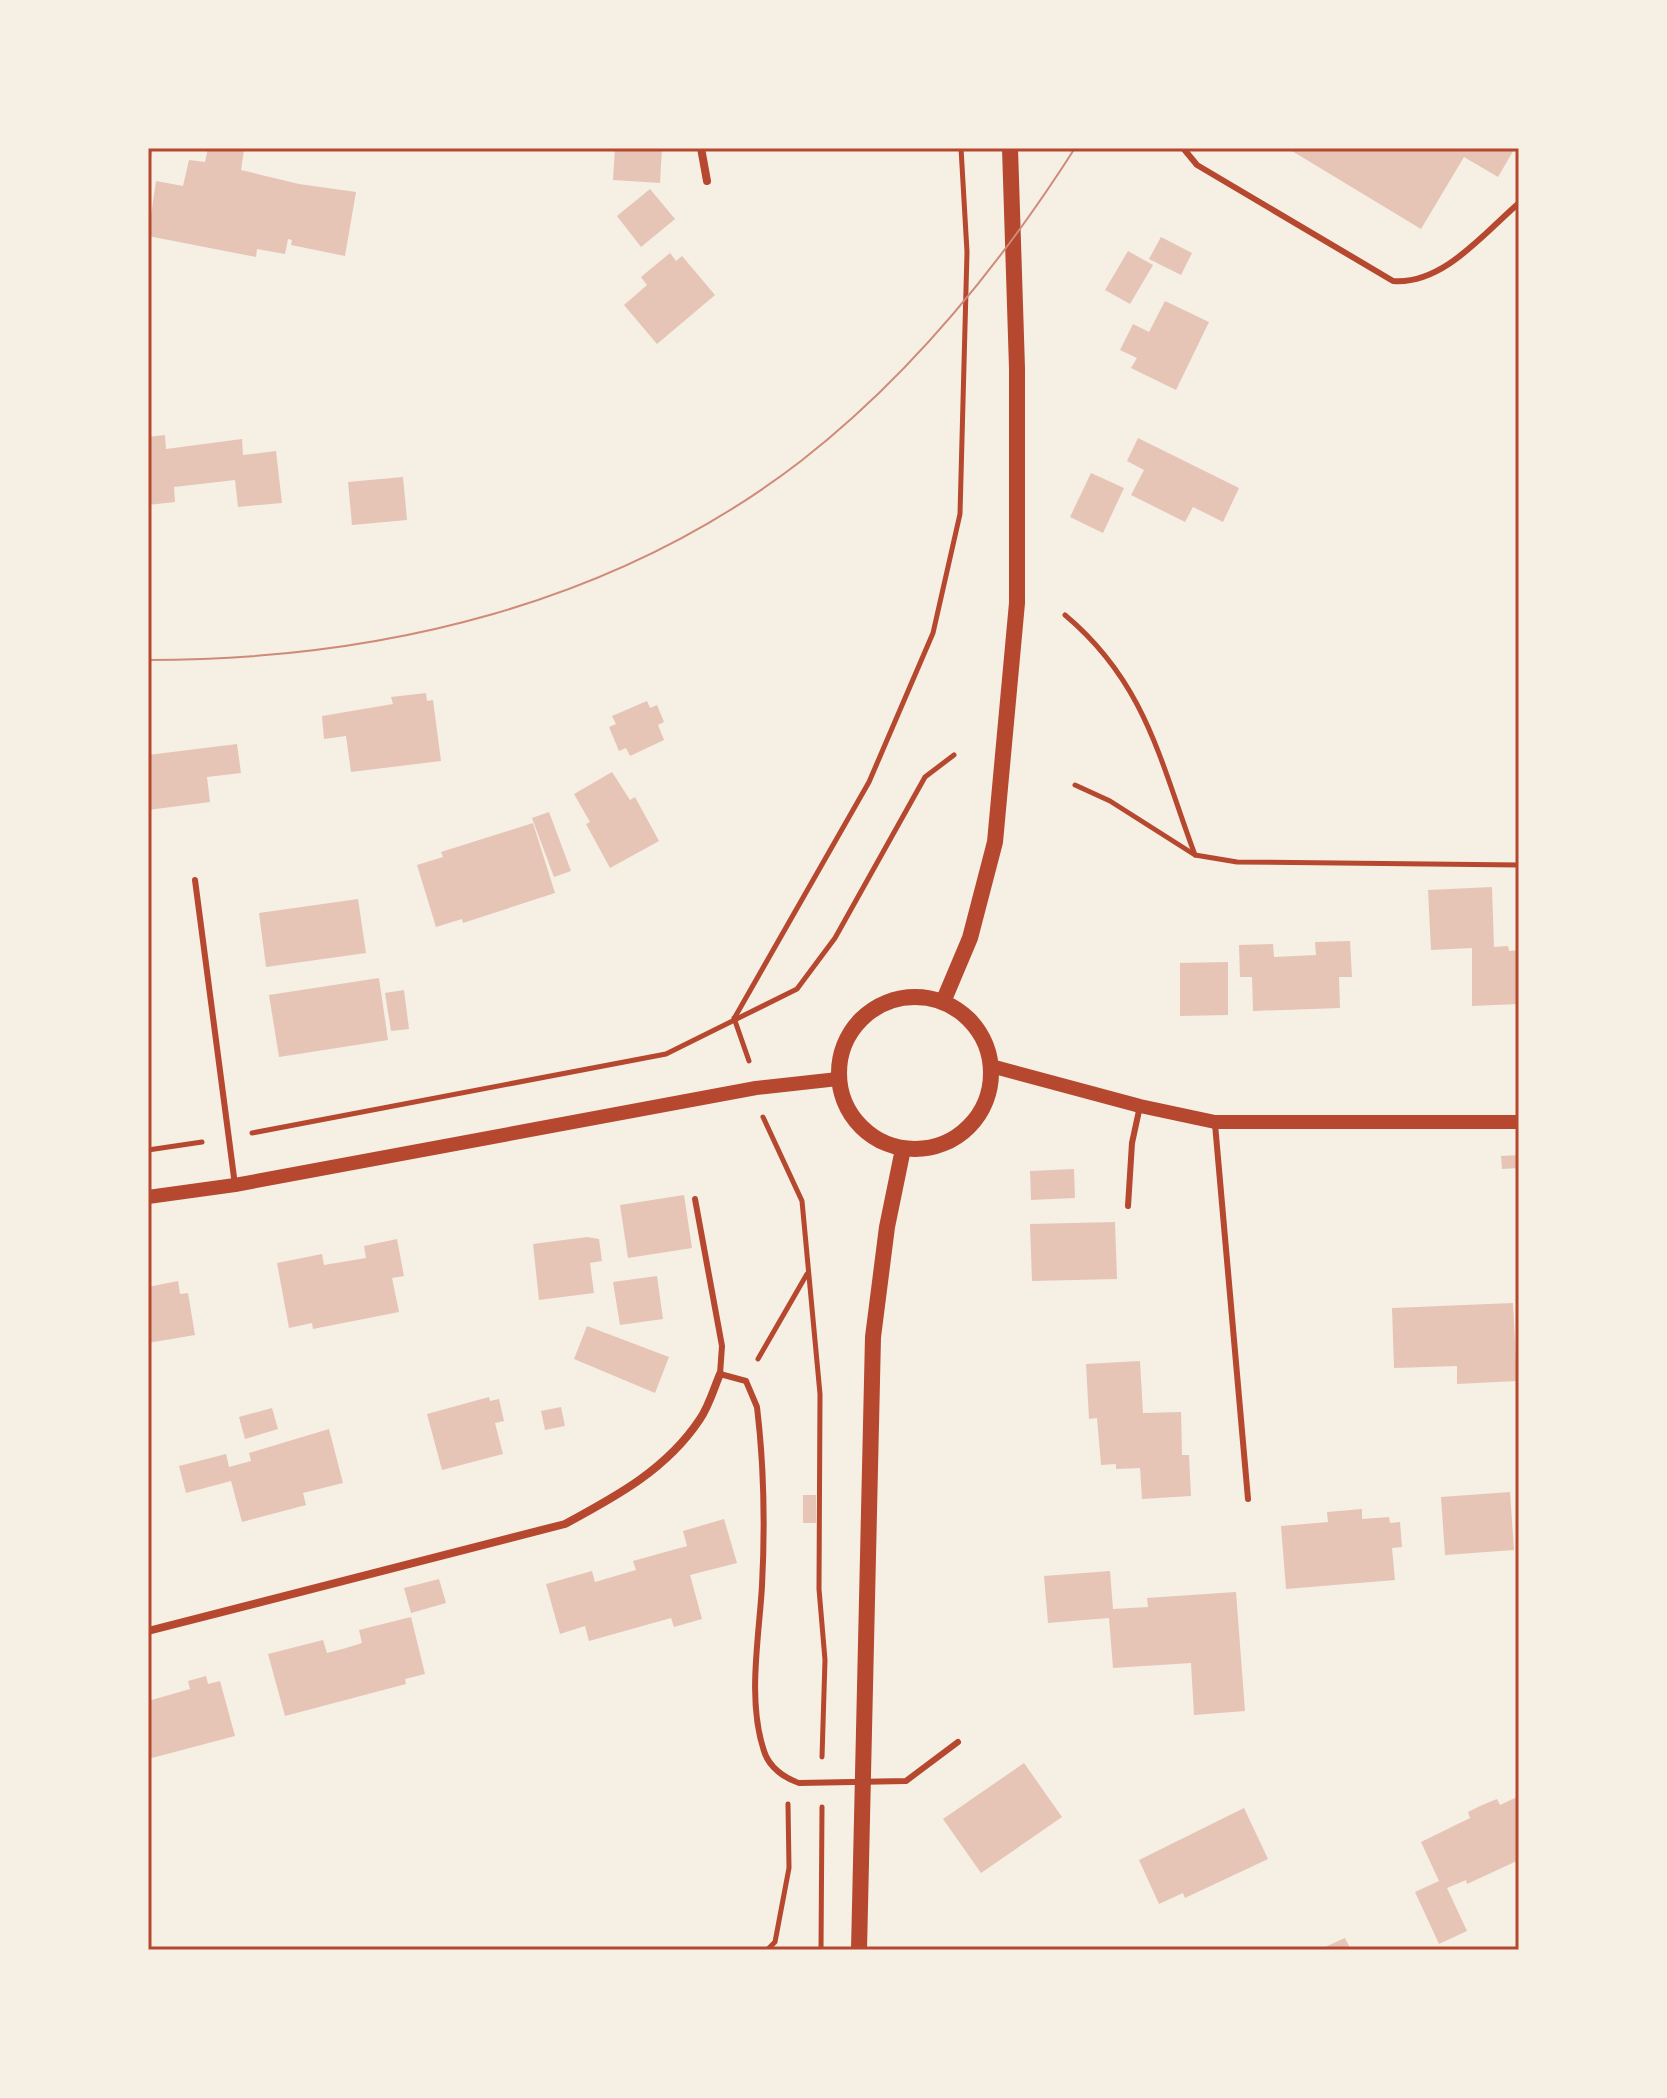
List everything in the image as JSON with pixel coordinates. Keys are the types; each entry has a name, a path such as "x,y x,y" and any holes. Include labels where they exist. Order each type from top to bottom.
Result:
{"main road":[{"path":"943,1002 970,938 995,842 1017,603 1016,310 1010,148"},
{"path":"917,996 943,1002 967,1017 983,1039 991,1066 989,1093 977,1118 957,1138 931,1148 903,1149 879,1141 859,1126 845,1104 838,1079 841,1054 852,1030 869,1012 892,1000 917,996"},
{"path":"859,1950 873,1337 887,1227 903,1149"}],"street":[{"path":"701,148 707,181"},
{"path":"991,1066 1140,1106 1215,1122 1519,1122"},
{"path":"148,1197 235,1185 756,1088 838,1079"},
{"path":"148,1631 565,1524 625,1492 670,1456 701,1417 720,1374"}],"lane":[{"path":"1183,148 1197,165 1393,281 1407,282 1431,276 1519,203"},
{"path":"195,880 235,1185"},
{"path":"1128,1206 1132,1143 1140,1106"},
{"path":"1215,1122 1248,1499"},
{"path":"695,1199 722,1346 720,1374 746,1381 757,1407 760,1431 759,1727 769,1761 787,1779 799,1783 906,1781 958,1742"}],"path":[{"path":"734,1018 869,782 933,633 960,514 967,252 961,148"},
{"path":"1065,615 1098,642 1137,700 1195,855"},
{"path":"148,1150 229,1138 666,1054 797,989 835,938 925,777 954,755"},
{"path":"1075,785 1110,801 1195,855 1237,862 1519,865"},
{"path":"734,1018 745,1044"},
{"path":"764,1121 802,1201 820,1394 819,1575 824,1638 822,1772"},
{"path":"746,1381 807,1273"},
{"path":"767,1950 775,1942 789,1868 787,1779"},
{"path":"821,1950 822,1802"}],"building":[{"path":"148,148 153,148 149,169 148,169"},
{"path":"208,148 244,150 241,170 299,184 356,192 345,256 291,245 292,240 288,239 285,254 257,249 256,257 148,236 156,181 183,186 189,160 205,162"},
{"path":"615,148 662,148 660,183 613,180"},
{"path":"1287,148 1515,148 1498,177 1464,157 1421,229"},
{"path":"650,189 675,219 641,247 617,216"},
{"path":"1161,237 1192,253 1181,275 1149,259"},
{"path":"1128,251 1153,265 1130,304 1105,290"},
{"path":"670,253 676,261 682,256 715,295 657,344 624,305 647,285 641,277"},
{"path":"1165,301 1209,322 1176,390 1131,368 1137,358 1120,350 1133,324 1149,332"},
{"path":"165,435 166,449 242,439 243,455 276,451 282,503 238,507 235,480 174,487 175,502 148,505 148,437"},
{"path":"1138,438 1239,488 1223,522 1193,507 1185,522 1131,495 1144,470 1127,461"},
{"path":"1091,473 1124,488 1103,533 1070,517"},
{"path":"403,477 407,520 352,525 348,482"},
{"path":"426,693 427,701 433,700 441,761 351,772 346,736 324,739 322,716 393,704 391,697"},
{"path":"647,701 650,708 657,705 664,722 658,725 664,740 630,756 626,748 619,751 609,727 616,724 612,716"},
{"path":"237,744 241,773 207,777 210,802 148,810 148,755"},
{"path":"612,772 630,800 635,797 659,841 610,868 574,794"},
{"path":"549,812 571,871 554,877 532,818"},
{"path":"533,823 555,893 463,923 462,919 436,927 417,865 443,857 441,852"},
{"path":"1492,887 1494,947 1508,946 1509,951 1519,950 1519,1004 1472,1006 1472,948 1431,950 1428,890"},
{"path":"358,899 366,953 266,967 259,913"},
{"path":"1350,941 1352,977 1339,977 1340,1008 1253,1011 1252,977 1240,977 1239,945 1273,944 1274,957 1316,955 1315,942"},
{"path":"1228,962 1228,1015 1180,1016 1180,963"},
{"path":"379,978 388,1040 279,1057 269,995"},
{"path":"404,990 409,1029 391,1031 385,993"},
{"path":"1519,1155 1519,1168 1502,1169 1501,1156"},
{"path":"1074,1169 1075,1198 1031,1200 1030,1171"},
{"path":"684,1195 692,1248 628,1258 620,1205"},
{"path":"1115,1222 1117,1279 1032,1281 1030,1224"},
{"path":"587,1237 599,1239 602,1261 590,1263 594,1293 539,1300 533,1244"},
{"path":"397,1239 404,1276 392,1278 399,1312 313,1329 312,1323 289,1328 277,1263 322,1254 324,1265 366,1258 364,1246"},
{"path":"657,1276 663,1319 620,1325 613,1282"},
{"path":"178,1281 180,1294 188,1293 195,1335 148,1343 148,1287"},
{"path":"1513,1303 1517,1381 1457,1384 1457,1366 1394,1368 1392,1308"},
{"path":"587,1326 669,1357 655,1393 574,1359"},
{"path":"1140,1361 1143,1413 1181,1412 1182,1455 1189,1455 1191,1496 1142,1499 1140,1468 1116,1469 1116,1464 1101,1465 1097,1418 1089,1419 1086,1364"},
{"path":"489,1397 490,1401 499,1399 504,1421 495,1423 503,1454 442,1470 427,1414"},
{"path":"561,1407 565,1426 545,1430 541,1411"},
{"path":"272,1408 278,1429 245,1439 239,1417"},
{"path":"329,1429 343,1483 303,1493 306,1505 242,1522 231,1481 186,1493 179,1466 226,1454 229,1467 251,1461 249,1453"},
{"path":"1510,1492 1514,1550 1445,1555 1441,1497"},
{"path":"803,1495 816,1495 816,1523 803,1523"},
{"path":"1362,1509 1362,1519 1389,1517 1390,1523 1400,1522 1402,1547 1392,1548 1395,1580 1286,1589 1281,1526 1328,1522 1327,1512"},
{"path":"724,1519 737,1563 690,1575 702,1619 674,1627 671,1618 589,1641 585,1626 560,1634 546,1584 592,1571 595,1582 636,1570 633,1561 687,1546 683,1531"},
{"path":"1110,1571 1113,1609 1148,1607 1147,1598 1236,1592 1245,1711 1194,1715 1191,1663 1113,1668 1109,1618 1048,1623 1044,1576"},
{"path":"439,1579 446,1603 411,1613 404,1588"},
{"path":"411,1617 425,1674 405,1679 406,1684 285,1716 268,1654 323,1640 327,1653 362,1643 359,1630"},
{"path":"206,1676 208,1684 220,1681 235,1736 148,1759 148,1701 190,1689 188,1681"},
{"path":"1024,1763 1062,1817 981,1873 943,1819"},
{"path":"1519,1796 1519,1860 1467,1884 1466,1880 1447,1888 1467,1931 1439,1944 1415,1892 1439,1881 1421,1842 1470,1818 1468,1812 1480,1806 1497,1799 1500,1805"},
{"path":"1244,1808 1268,1859 1185,1898 1183,1893 1159,1904 1139,1860"},
{"path":"1345,1938 1351,1950 1326,1950 1325,1947"}],"tram line":[{"path":"148,660 235,657 322,649 407,635 491,614 573,587 653,553 729,511 801,461 879,393 985,276 1075,148"}]}
